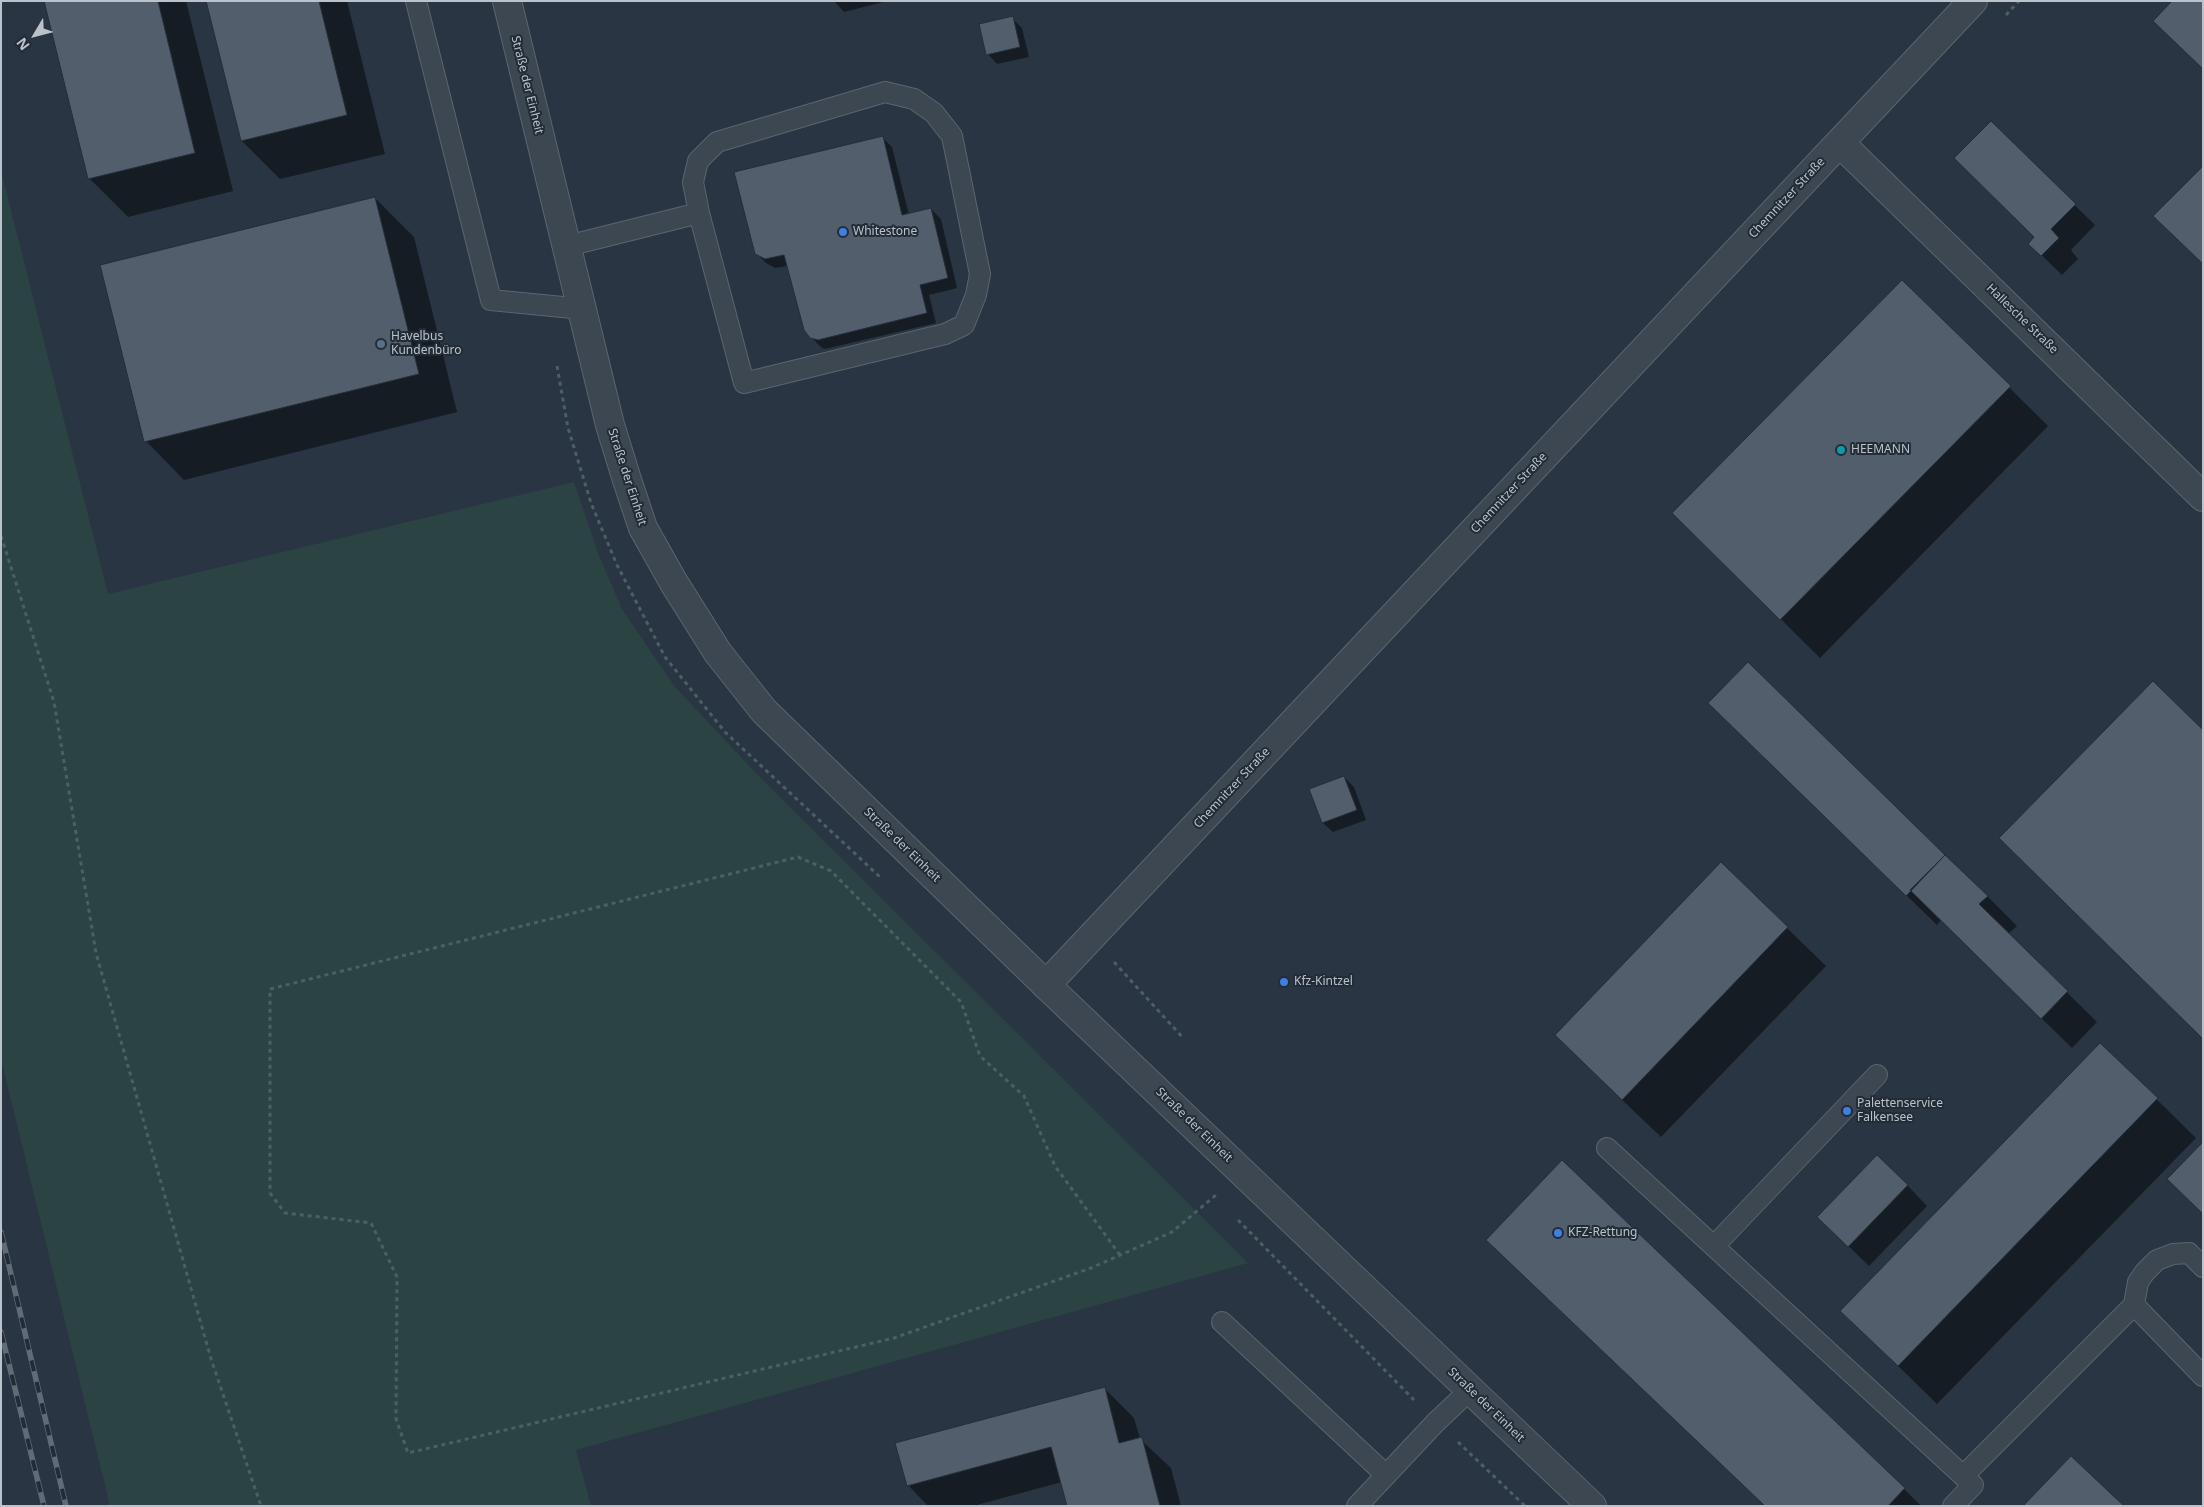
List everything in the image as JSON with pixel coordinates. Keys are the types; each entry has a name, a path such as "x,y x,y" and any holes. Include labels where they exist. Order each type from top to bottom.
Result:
{"street":[{"name":"Straße der Einheit","path":"507,1 610,425 643,528 674,583 718,653 764,711 1046,985 1592,1506"},
{"name":"Chemnitzer Straße","path":"1046,985 1973,1"},
{"name":"Hallesche Straße","path":"1840,143 2203,497"}],"lane":[{"path":"416,1 491,300 583,309"},
{"path":"885,92 914,99 934,113 952,136 980,274 976,295 964,325 945,334 744,383 698,213 693,182 698,161 717,142 885,92"},
{"path":"567,246 698,213"},
{"path":"1714,1246 1877,1075"},
{"path":"1607,1148 1973,1484 1953,1506"},
{"path":"1963,1476 2134,1305 2138,1282 2157,1260 2173,1254 2189,1252 2203,1267"},
{"path":"2134,1305 2203,1376"},
{"path":"1222,1322 1386,1474"},
{"path":"1357,1506 1386,1474 1470,1390"}],"path":[{"path":"1,536 54,702 96,953 211,1359 261,1506"},
{"path":"1120,1255 1055,1166 1024,1096 980,1056 961,1002 831,871 798,857 270,989 270,1192 285,1213 371,1223 397,1278 396,1419 408,1454 894,1338 1091,1268 1172,1232 1242,1170"},
{"path":"1091,937 1184,1040"}],"green space":[{"path":"1,171 108,594 574,482 598,553 622,609 675,687 758,775 1248,1263 576,1450 591,1506 110,1506 1,1059"}],"building":[{"path":"44,1 158,1 195,153 88,179"},
{"path":"206,1 319,1 347,115 241,141"},
{"path":"2172,1 2203,1 2203,69 2153,21"},
{"path":"1013,16 1020,47 986,55 979,24"},
{"path":"1991,121 2076,204 2051,229 2059,238 2041,256 2028,244 2034,237 1954,158"},
{"name":"Whitestone","path":"883,136 902,215 931,208 948,278 920,285 927,313 818,340 810,338 804,330 784,255 765,259 755,254 734,172"},
{"path":"2203,166 2203,264 2153,216"},
{"path":"375,197 419,374 144,442 100,265"},
{"name":"HEEMANN","path":"1902,280 2011,386 1780,620 1672,513"},
{"path":"1748,662 1945,855 1906,896 1708,703"},
{"path":"2153,681 2203,730 2203,1039 1999,838"},
{"path":"1344,776 1357,810 1322,823 1309,789"},
{"path":"1945,855 1988,896 1979,904 2068,991 2041,1019 1910,890"},
{"path":"1721,862 1788,927 1622,1100 1555,1035"},
{"path":"2100,1043 2158,1098 1898,1366 1840,1311"},
{"path":"2203,1142 2203,1214 2167,1179"},
{"path":"1877,1155 1908,1185 1848,1247 1817,1217"},
{"path":"1562,1160 1905,1488 1888,1506 1765,1506 1486,1240"},
{"path":"1105,1387 1119,1443 1142,1437 1160,1506 1067,1506 1051,1447 907,1486 895,1443"},
{"path":"2071,1456 2124,1506 2023,1506"}],"railway":[{"path":"1,1232 66,1506"},
{"path":"1,1332 44,1506"}],"place":[{"name":"Whitestone","path":"843,232"},
{"name":"Havelbus Kundenbüro","path":"381,344"},
{"name":"HEEMANN","path":"1841,450"},
{"name":"Kfz-Kintzel","path":"1284,982"},
{"name":"Palettenservice Falkensee","path":"1847,1111"},
{"name":"KFZ-Rettung","path":"1558,1233"}]}
